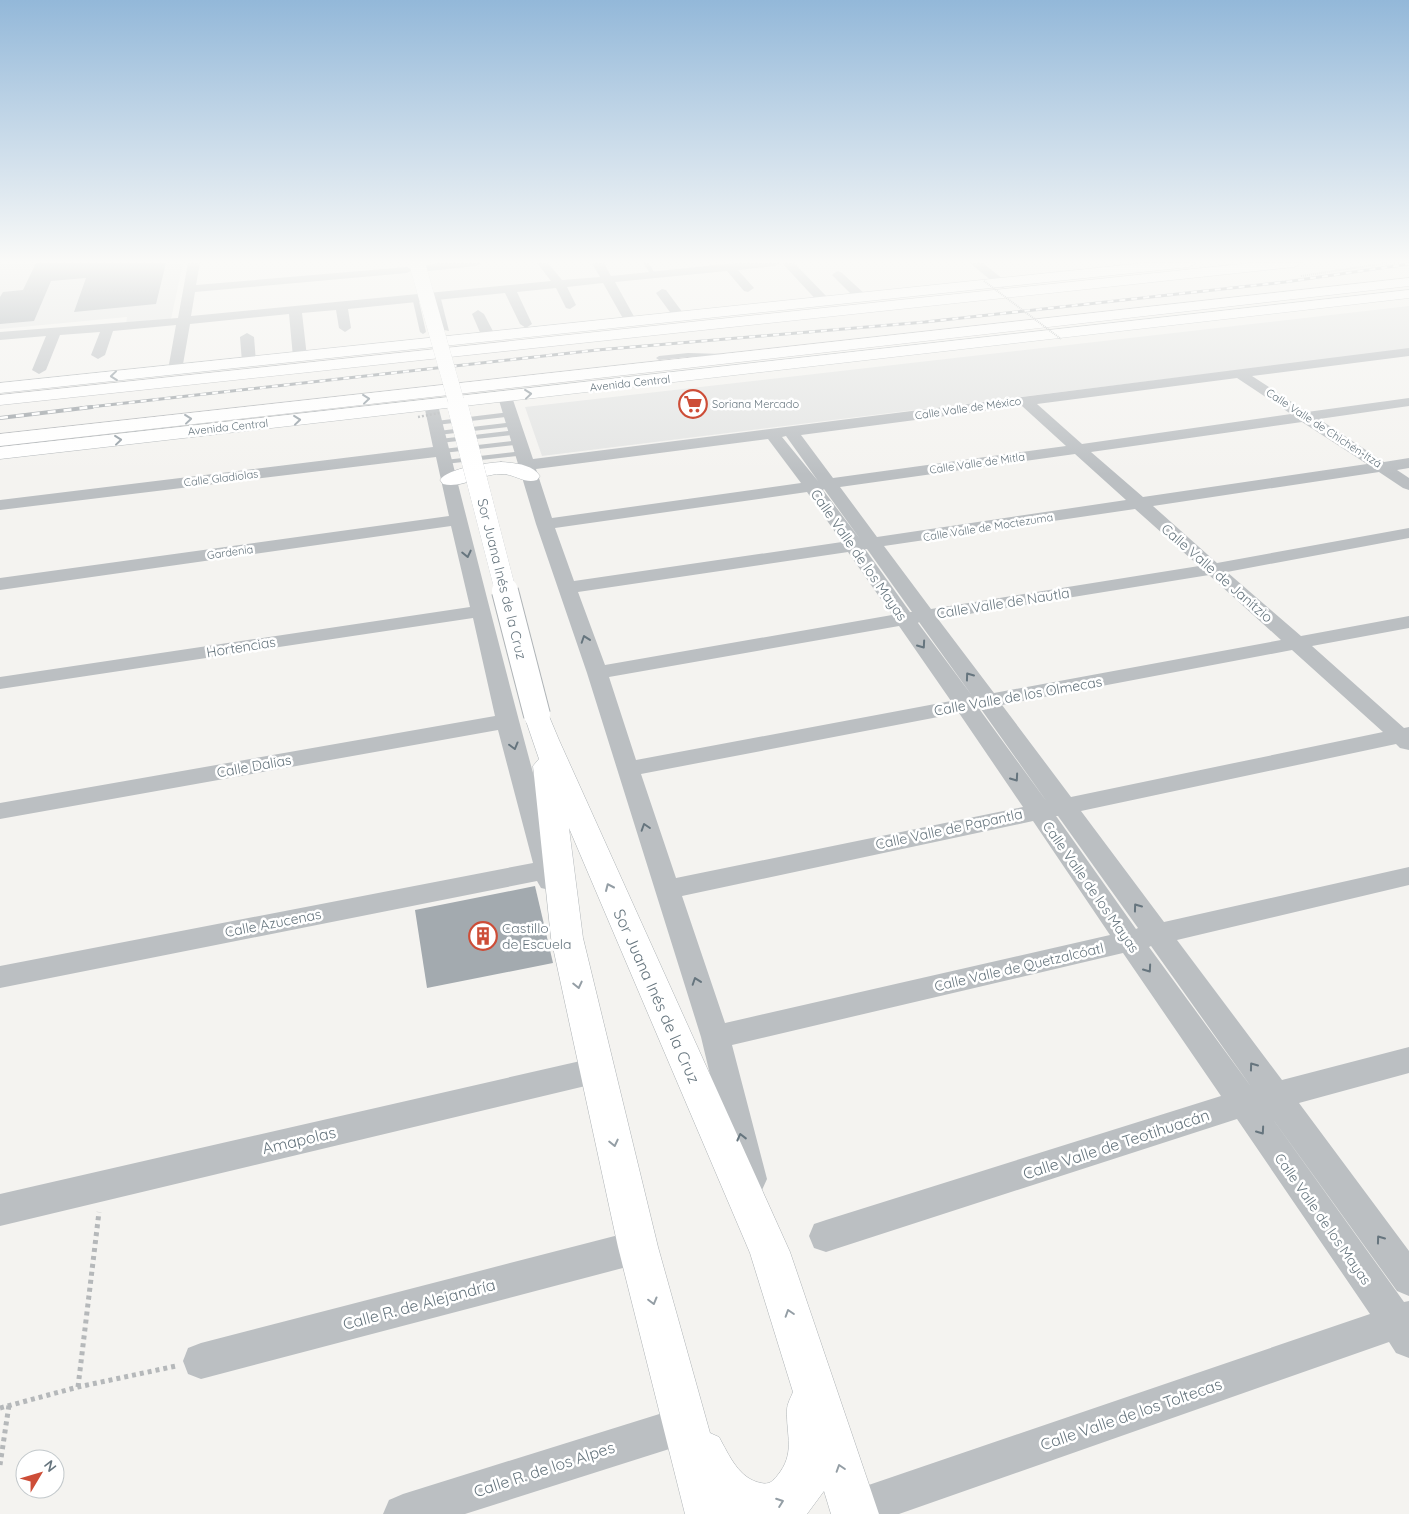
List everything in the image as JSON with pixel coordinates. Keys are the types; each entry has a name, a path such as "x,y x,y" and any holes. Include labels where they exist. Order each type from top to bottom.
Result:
{"main road":[{"name":"Sor Juana Inés de la Cruz","path":"427,334 441,434 541,727 770,1252 805,1362"},
{"path":"0,388 249,362 299,353 513,334"},
{"path":"0,400 631,334"},
{"name":"Avenida Central","path":"0,440 953,334"},
{"path":"909,350 1000,334"},
{"name":"Avenida Central","path":"0,453 81,444 441,434 518,438 700,375 1055,334"},
{"path":"602,373 700,375"},
{"path":"0,394 40,389 75,380"},
{"path":"441,434 472,472 510,468 523,470 518,438"},
{"path":"0,448 81,444"},
{"name":"Sor Juana Inés de la Cruz","path":"541,727 567,938 638,1246 683,1417"},
{"path":"683,1417 717,1481 740,1503 765,1508 788,1500 806,1478 813,1448 805,1362"},
{"path":"805,1362 854,1512"},
{"path":"683,1417 709,1514"}],"street":[{"path":"0,336 22,334"},
{"path":"39,370 54,334"},
{"path":"98,355 105,334"},
{"path":"175,370 181,334"},
{"path":"297,334 299,353"},
{"path":"247,337 249,362"},
{"name":"Calle Valle de México","path":"518,438 782,433 1409,352"},
{"name":"Calle Valle de Chichén-Itzá","path":"1245,372 1399,467 1409,484"},
{"name":"Calle Valle de Janitzio","path":"1025,401 1139,504 1406,738"},
{"name":"Calle Valle de Mitla","path":"545,524 1409,402"},
{"name":"Calle Valle de los Mayas","path":"782,433 976,703 1063,805 1409,1279"},
{"name":"Calle Gladiolas","path":"0,505 441,434"},
{"path":"441,434 459,520 508,721 567,938"},
{"path":"518,438 716,1037 770,1252"},
{"name":"Calle Valle de Moctezuma","path":"568,588 1399,467"},
{"name":"Gardenia","path":"0,584 459,520"},
{"name":"Calle Valle de Nautla","path":"597,673 915,617 1213,569 1409,533"},
{"name":"Hortencias","path":"0,683 481,611"},
{"name":"Calle Valle de los Olmecas","path":"627,769 1409,622"},
{"name":"Calle Valle de los Mayas","path":"976,703 1037,810 1243,1104 1405,1327"},
{"name":"Calle Dalias","path":"0,810 508,721"},
{"name":"Calle Valle de Papantla","path":"666,890 1037,810 1406,738"},
{"name":"Calle Azucenas","path":"0,977 547,870"},
{"name":"Calle Valle de Quetzalcóatl","path":"716,1037 1409,876"},
{"name":"Calle Valle de Teotihuacán","path":"826,1236 1243,1104 1409,1060"},
{"name":"Amapolas","path":"0,1210 598,1070"},
{"name":"Calle R. de Alejandría","path":"201,1361 638,1246"},
{"name":"Calle Valle de los Toltecas","path":"854,1512 1405,1327"},
{"name":"Calle R. de los Alpes","path":"403,1514 683,1417"}],"lane":[{"path":"659,358 688,355 748,357"},
{"path":"441,434 518,438"},
{"path":"441,434 518,438"}],"path":[{"path":"1054,334 1061,339"},
{"path":"78,1387 102,1186"},
{"path":"0,1408 78,1387 201,1361"},
{"path":"0,1466 9,1405"}],"shaded area":[{"path":"1167,334 1409,334 1409,349 542,456 525,407"}],"building":[{"name":"Castillo de Escuela","path":"535,886 553,963 427,988 415,910"}],"railway":[{"path":"81,408 597,350 788,334"},
{"path":"0,418 92,407"}],"place":[{"name":"Soriana Mercado","path":"693,404"},
{"name":"Castillo de Escuela","path":"483,936"}]}
